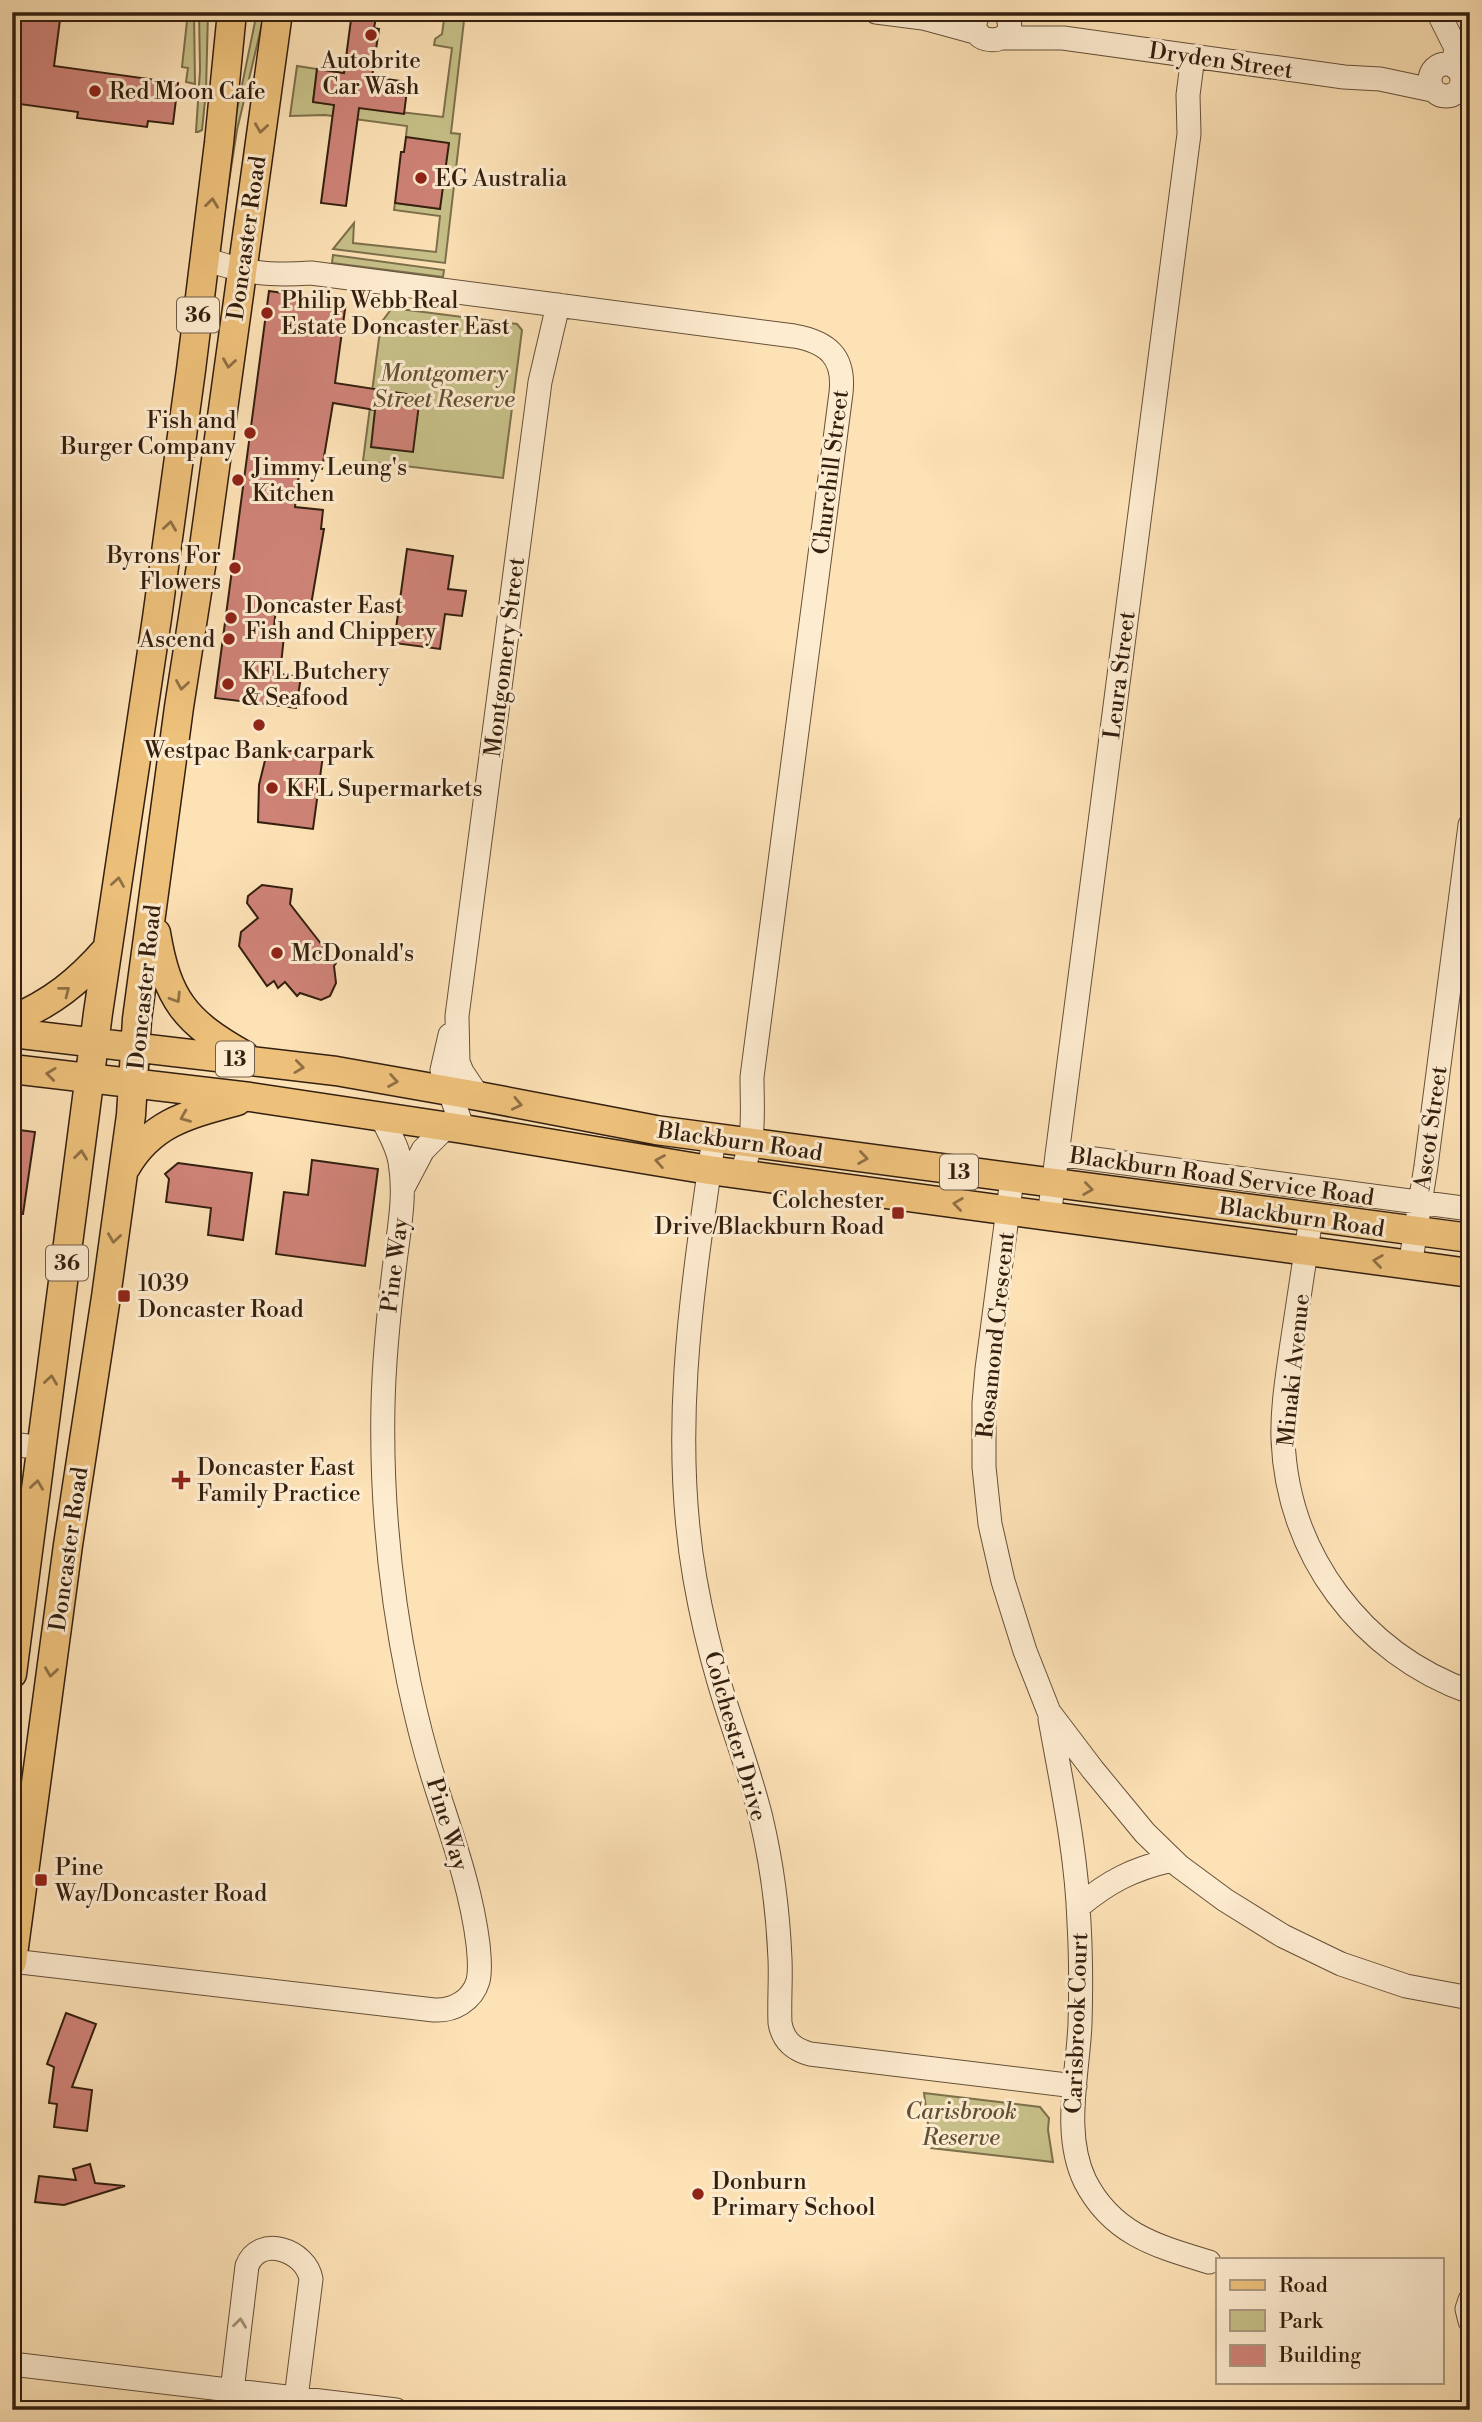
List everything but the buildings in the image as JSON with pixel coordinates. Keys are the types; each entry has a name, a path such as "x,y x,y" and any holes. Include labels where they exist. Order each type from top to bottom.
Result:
{"main road":[{"name":"Doncaster Road","path":"12,1674 107,949 158,618 205,259 232,12"},
{"name":"Doncaster Road","path":"12,1962 68,1545 124,1171 134,1047 179,707 204,547 278,12"},
{"path":"152,909 161,961 176,1000 207,1032 257,1062"},
{"path":"12,1020 59,996 83,976 107,949"},
{"name":"Blackburn Road","path":"12,1033 336,1072 478,1096 590,1119 1012,1179 1470,1238"},
{"name":"Blackburn Road","path":"12,1069 250,1097 709,1170 1470,1273"},
{"path":"124,1171 136,1149 168,1124 197,1112 250,1097"}],"street":[{"path":"876,12 923,18 977,19"},
{"path":"1439,16 1452,78"},
{"name":"Dryden Street","path":"977,19 986,40 1004,22 1063,38 1344,77 1452,78"},
{"name":"Leura Street","path":"1049,1217 1189,134 1188,95 1200,57"},
{"name":"Churchill Street","path":"205,259 243,263 281,275 311,273 808,338 829,350 841,369 841,393 752,1077 734,1140 749,1157 740,1174"},
{"name":"Montgomery Street","path":"478,1096 462,1073 458,1062 460,1044 457,1016 549,304"},
{"name":"Ascot Street","path":"1410,1266 1470,825"},
{"name":"Montgomery Street","path":"455,1128 450,1091 442,1070 447,1042 457,1016"},
{"name":"Pine Way","path":"382,1118 397,1150 403,1189"},
{"name":"Pine Way","path":"12,1962 443,2010 464,2001 475,1988 479,1969 473,1910 415,1707 396,1615 388,1554 383,1470 384,1370 403,1189 423,1150 455,1128"},
{"name":"Colchester Drive","path":"734,1140 709,1170 683,1383 685,1506 695,1580 710,1651 753,1791 769,1859 777,1909 782,2032 793,2047 810,2054 1075,2085"},
{"name":"Blackburn Road Service Road","path":"1057,1154 1470,1209"},
{"name":"Rosamond Crescent","path":"1012,1179 987,1369 984,1467 990,1524 1003,1581 1025,1651 1049,1712 1126,1811 1172,1860 1256,1920 1315,1953 1367,1975 1406,1986 1470,1998"},
{"name":"Minaki Avenue","path":"1311,1218 1287,1382 1283,1437 1288,1485 1302,1532 1324,1578 1361,1624 1411,1664 1470,1692"},
{"path":"12,1444 42,1448"},
{"name":"Carisbrook Court","path":"1049,1712 1078,1907 1080,2007 1073,2125 1075,2149 1085,2180 1100,2205 1135,2235 1163,2248 1209,2262"},
{"path":"1078,1907 1119,1877 1172,1860"},
{"path":"232,2391 250,2257 270,2248 282,2249 303,2259 311,2279 296,2399"},
{"path":"1470,2300 1466,2309 1470,2321"},
{"path":"12,2364 396,2410"}],"green space":[{"path":"188,12 194,12 195,84 186,82 188,68 182,67"},
{"path":"199,12 208,12 206,91 202,130 196,132 200,70"},
{"path":"257,12 263,12 262,24 237,130 225,207 233,129"},
{"path":"445,12 465,12 451,133 460,134 445,263 333,249 354,223 353,243 436,252 440,216 394,210 395,203 440,209 406,137 407,126 325,115 290,116 297,66 317,69 313,102 443,117 452,48 434,45 435,39 442,34"},
{"path":"333,255 444,270 443,277 332,263"},
{"name":"Montgomery Street Reserve","path":"392,308 517,324 522,330 503,478 363,461 381,323"},
{"name":"Carisbrook Reserve","path":"924,2093 1040,2107 1049,2118 1053,2162 931,2148"}],"place":[{"name":"Autobrite Car Wash","path":"371,35"},
{"name":"Red Moon Cafe","path":"95,91"},
{"name":"EG Australia","path":"421,178"},
{"name":"Philip Webb Real Estate Doncaster East","path":"267,313"},
{"name":"Fish and Burger Company","path":"250,433"},
{"name":"Jimmy Leung's Kitchen","path":"238,480"},
{"name":"Byrons For Flowers","path":"235,568"},
{"name":"Doncaster East Fish and Chippery","path":"231,618"},
{"name":"Ascend","path":"229,639"},
{"name":"KFL Butchery & Seafood","path":"228,684"},
{"name":"Westpac Bank carpark","path":"259,725"},
{"name":"KFL Supermarkets","path":"272,788"},
{"name":"McDonald's","path":"277,953"},
{"name":"Colchester Drive/Blackburn Road","path":"898,1213"},
{"name":"1039 Doncaster Road","path":"124,1296"},
{"name":"Doncaster East Family Practice","path":"181,1480"},
{"name":"Pine Way/Doncaster Road","path":"41,1880"},
{"name":"Donburn Primary School","path":"698,2194"}]}
